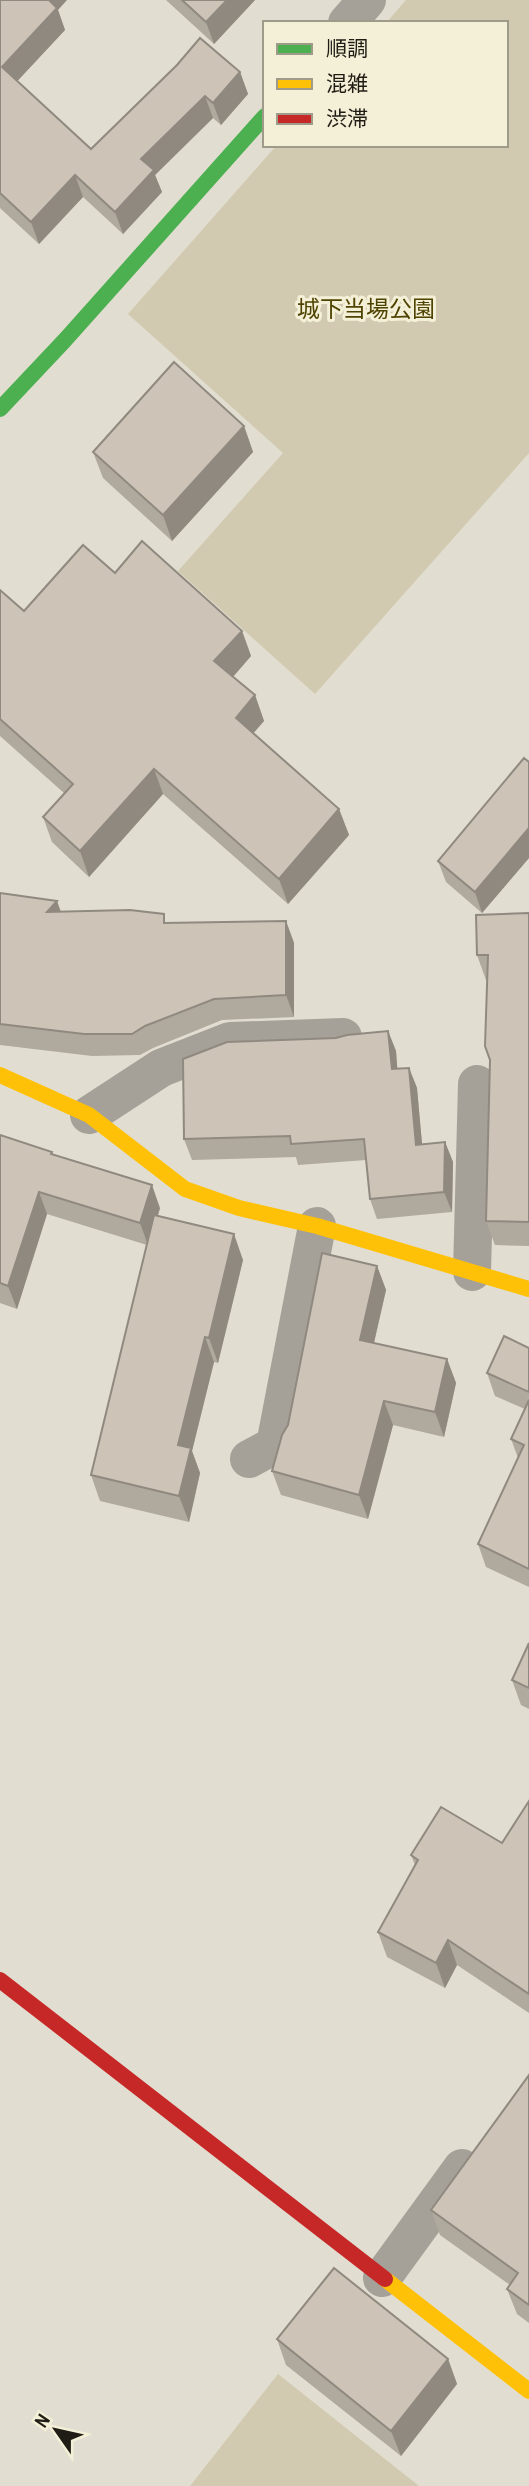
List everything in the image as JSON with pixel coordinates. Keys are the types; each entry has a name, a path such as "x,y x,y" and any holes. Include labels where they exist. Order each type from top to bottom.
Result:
{"street":[{"path":"349,21 367,0"},
{"path":"0,409 263,118"},
{"path":"89,1115 161,1068 230,1041 343,1037"},
{"path":"0,1075 89,1115 185,1189 239,1208 317,1226 529,1289"},
{"path":"472,1272 477,1084"},
{"path":"249,1459 275,1445 317,1226"},
{"path":"0,1980 529,2391"},
{"path":"382,2278 480,2143"}],"green space":[{"name":"城下当場公園","path":"406,0 529,0 529,453 315,694 178,571 283,453 128,314 275,147 508,147 508,21 388,21"},
{"path":"278,2374 419,2486 190,2486"}],"building":[{"path":"0,0 49,0 57,8 2,67 91,149 177,65 200,38 240,72 213,103 205,96 141,159 154,170 115,212 75,175 31,222 0,193"},
{"path":"182,0 227,0 206,22"},
{"path":"174,362 244,426 163,515 93,452"},
{"path":"142,541 242,631 214,661 255,695 236,718 339,809 279,879 154,769 80,851 43,817 73,784 0,719 0,590 24,611 83,545 115,573"},
{"path":"524,758 529,762 529,828 475,892 438,861"},
{"path":"0,893 57,901 47,912 130,910 164,914 164,923 286,921 286,995 214,999 145,1026 132,1034 84,1034 0,1024"},
{"path":"529,913 529,1222 486,1221 490,1060 485,1046 488,955 477,955 476,915"},
{"path":"388,1031 392,1069 409,1068 416,1145 445,1142 444,1192 370,1199 364,1139 291,1144 290,1136 184,1139 183,1059 227,1042 336,1038"},
{"path":"0,1135 52,1152 51,1154 152,1185 140,1223 39,1192 8,1286 0,1283"},
{"path":"154,1215 234,1234 209,1338 205,1337 178,1445 191,1448 179,1496 91,1475"},
{"path":"322,1253 377,1266 360,1340 447,1359 435,1412 384,1401 359,1495 272,1471 282,1435 288,1425"},
{"path":"504,1336 529,1348 529,1392 487,1373"},
{"path":"529,1400 529,1569 478,1544 524,1445 511,1439"},
{"path":"529,1643 529,1688 512,1680"},
{"path":"529,1801 529,1994 448,1940 436,1963 378,1932 418,1860 411,1855 441,1807 502,1843"},
{"path":"529,2075 529,2305 507,2289 518,2273 431,2210"},
{"path":"334,2268 448,2359 391,2431 277,2339"}],"traffic: fast":[{"path":"0,409 263,118"}],"traffic: slow":[{"path":"0,1075 89,1115 185,1189 239,1208 317,1226 529,1289"},
{"path":"385,2279 529,2391"}],"traffic: jam":[{"path":"0,1980 385,2279"}]}
